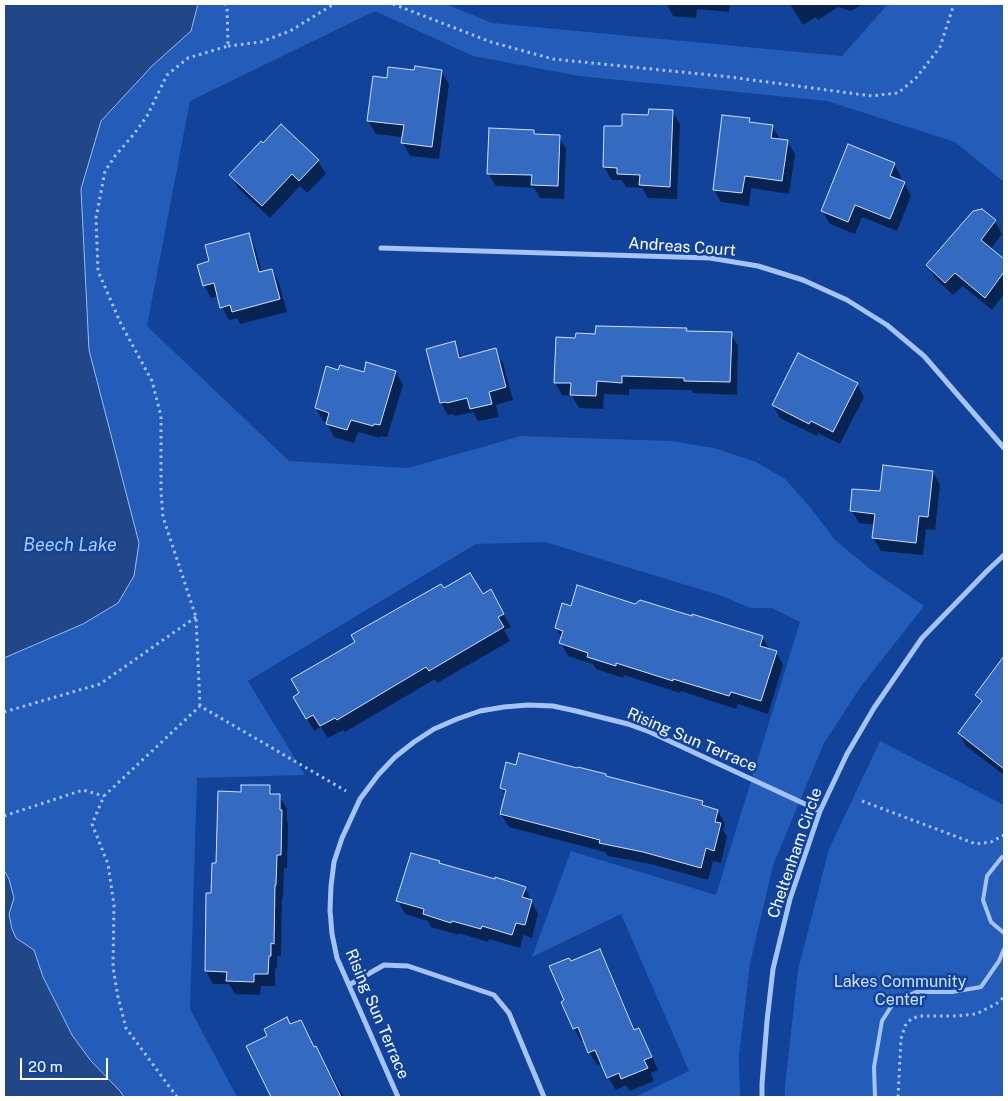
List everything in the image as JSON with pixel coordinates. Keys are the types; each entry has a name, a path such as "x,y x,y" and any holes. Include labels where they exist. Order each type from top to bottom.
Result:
{"street":[{"name":"Andreas Court","path":"381,248 710,258 758,266 804,280 847,300 887,326 924,356 1004,448"},
{"name":"Cheltenham Circle","path":"762,1097 772,969 790,899 820,811 847,754 870,715 922,638 1004,555"},
{"name":"Rising Sun Terrace","path":"398,1097 337,958 330,910 331,886 334,862 342,838 360,799 378,775 395,757 414,742 434,729 480,711 528,705 552,706 628,724 650,732 820,811"},
{"path":"349,984 384,965 408,966 494,995 509,1013 544,1097"}],"lane":[{"path":"1004,857 987,876 983,900 991,922 1004,933"},
{"path":"875,1097 874,1066 882,1021 894,1002 916,992 952,992 981,987 999,961 1004,949"}],"path":[{"path":"225,4 227,7 228,46"},
{"path":"176,1097 126,1028 113,966 114,905 108,864 92,824 104,796 200,706 196,617 163,516 161,492 161,416 152,381 121,324 98,270 96,218 105,171 147,116 167,75 188,58 228,46 261,42 290,31 334,4"},
{"path":"393,4 491,42 553,58 730,77 872,96 898,93 916,78 940,47 954,4"},
{"path":"4,712 100,684 196,617"},
{"path":"200,706 360,799"},
{"path":"4,816 83,790 104,796"},
{"path":"862,801 976,844 991,842 1004,835"},
{"path":"898,1097 901,1039 905,1026 911,1019 919,1016 976,1014 996,1004 1004,997"}],"green space":[{"path":"199,4 446,4 492,23 842,56 888,4 1004,4 1004,182 955,142 827,101 579,76 473,56 375,11 190,101 147,326 289,461 408,468 521,436 671,441 714,448 756,462 785,479 810,507 835,540 870,569 924,606 862,685 824,743 773,865 750,964 739,1056 740,1097 635,1097 689,1071 621,914 532,957 571,851 716,895 800,622 772,608 750,608 722,596 545,542 476,544 248,681 305,775 197,778 190,1009 237,1097 124,1097 91,1061 72,1035 43,977 34,950 16,938 9,914 14,897 9,879 4,870 4,658 83,624 139,543 89,350 81,189 101,121 152,66 191,31"},
{"name":"Lakes Community Center","path":"880,741 1004,805 1004,1097 785,1097 798,970 829,849"}],"water":[{"name":"Beech Lake","path":"4,4 198,4 191,31 152,66 101,121 81,189 89,350 139,543 134,576 118,603 83,624 4,658"},
{"path":"4,870 9,879 14,898 9,914 16,938 34,950 43,977 72,1035 91,1061 124,1097 4,1097"}],"building":[{"path":"415,66 442,70 432,147 401,143 404,125 367,121 373,76 387,78 388,67 414,70"},
{"path":"649,109 673,110 670,187 639,185 640,175 617,174 617,168 603,167 604,126 622,126 622,114 648,115"},
{"path":"722,115 750,118 749,122 773,125 771,138 788,140 782,181 745,176 742,193 713,190"},
{"path":"281,124 319,160 299,181 292,174 262,206 229,175 261,141 263,143"},
{"path":"489,128 534,130 534,134 560,135 558,186 531,185 532,175 487,174"},
{"path":"848,144 895,163 890,176 905,182 890,219 855,205 848,222 821,211"},
{"path":"982,209 996,220 981,240 1004,259 1004,272 985,298 955,273 945,283 926,265 973,211"},
{"path":"249,233 259,272 272,269 280,299 232,312 230,305 220,308 214,283 203,286 197,265 209,261 205,245"},
{"path":"596,326 687,328 686,331 732,332 730,382 684,381 684,378 622,376 622,383 597,381 596,396 570,395 571,383 554,383 556,337 575,338 576,333 595,334"},
{"path":"455,341 459,358 496,348 506,387 489,392 492,404 470,409 467,398 440,403 426,349"},
{"path":"798,353 858,383 833,432 811,421 809,424 772,405"},
{"path":"366,362 396,371 380,425 374,424 373,426 351,420 347,430 326,424 329,413 315,408 326,366 338,370 340,365 364,372"},
{"path":"883,465 933,471 928,517 919,516 916,543 872,538 875,514 850,511 852,489 880,491"},
{"path":"470,573 483,594 491,589 504,614 498,617 504,627 429,671 426,667 337,720 335,718 320,726 313,715 306,719 293,697 299,693 291,679 355,642 351,635 441,584 444,588"},
{"path":"577,585 635,604 640,600 763,636 760,646 777,651 761,701 731,692 729,696 616,663 616,666 587,657 588,653 559,643 563,631 555,628 562,603 571,606"},
{"path":"1004,656 1004,769 958,733 982,701 975,695"},
{"path":"519,753 606,774 606,776 703,801 702,805 718,810 715,822 721,823 714,851 706,848 701,868 643,852 599,843 600,840 500,814 506,790 500,788 506,762 516,765"},
{"path":"241,785 270,785 270,794 280,794 280,810 282,810 281,855 277,855 275,885 274,944 271,943 268,974 254,974 254,982 226,981 227,972 205,971 206,893 211,893 212,863 216,863 218,791 241,792"},
{"path":"411,853 440,861 439,863 526,887 522,897 532,900 525,925 516,923 512,935 482,926 481,929 452,921 451,923 423,914 424,909 396,901"},
{"path":"600,949 634,1030 639,1028 652,1057 644,1060 648,1068 621,1079 619,1073 607,1078 595,1050 588,1053 578,1027 573,1029 561,1002 564,1000 549,966 569,958 571,961"},
{"path":"287,1017 290,1024 301,1020 341,1097 271,1097 246,1046 267,1036 264,1029"}]}
